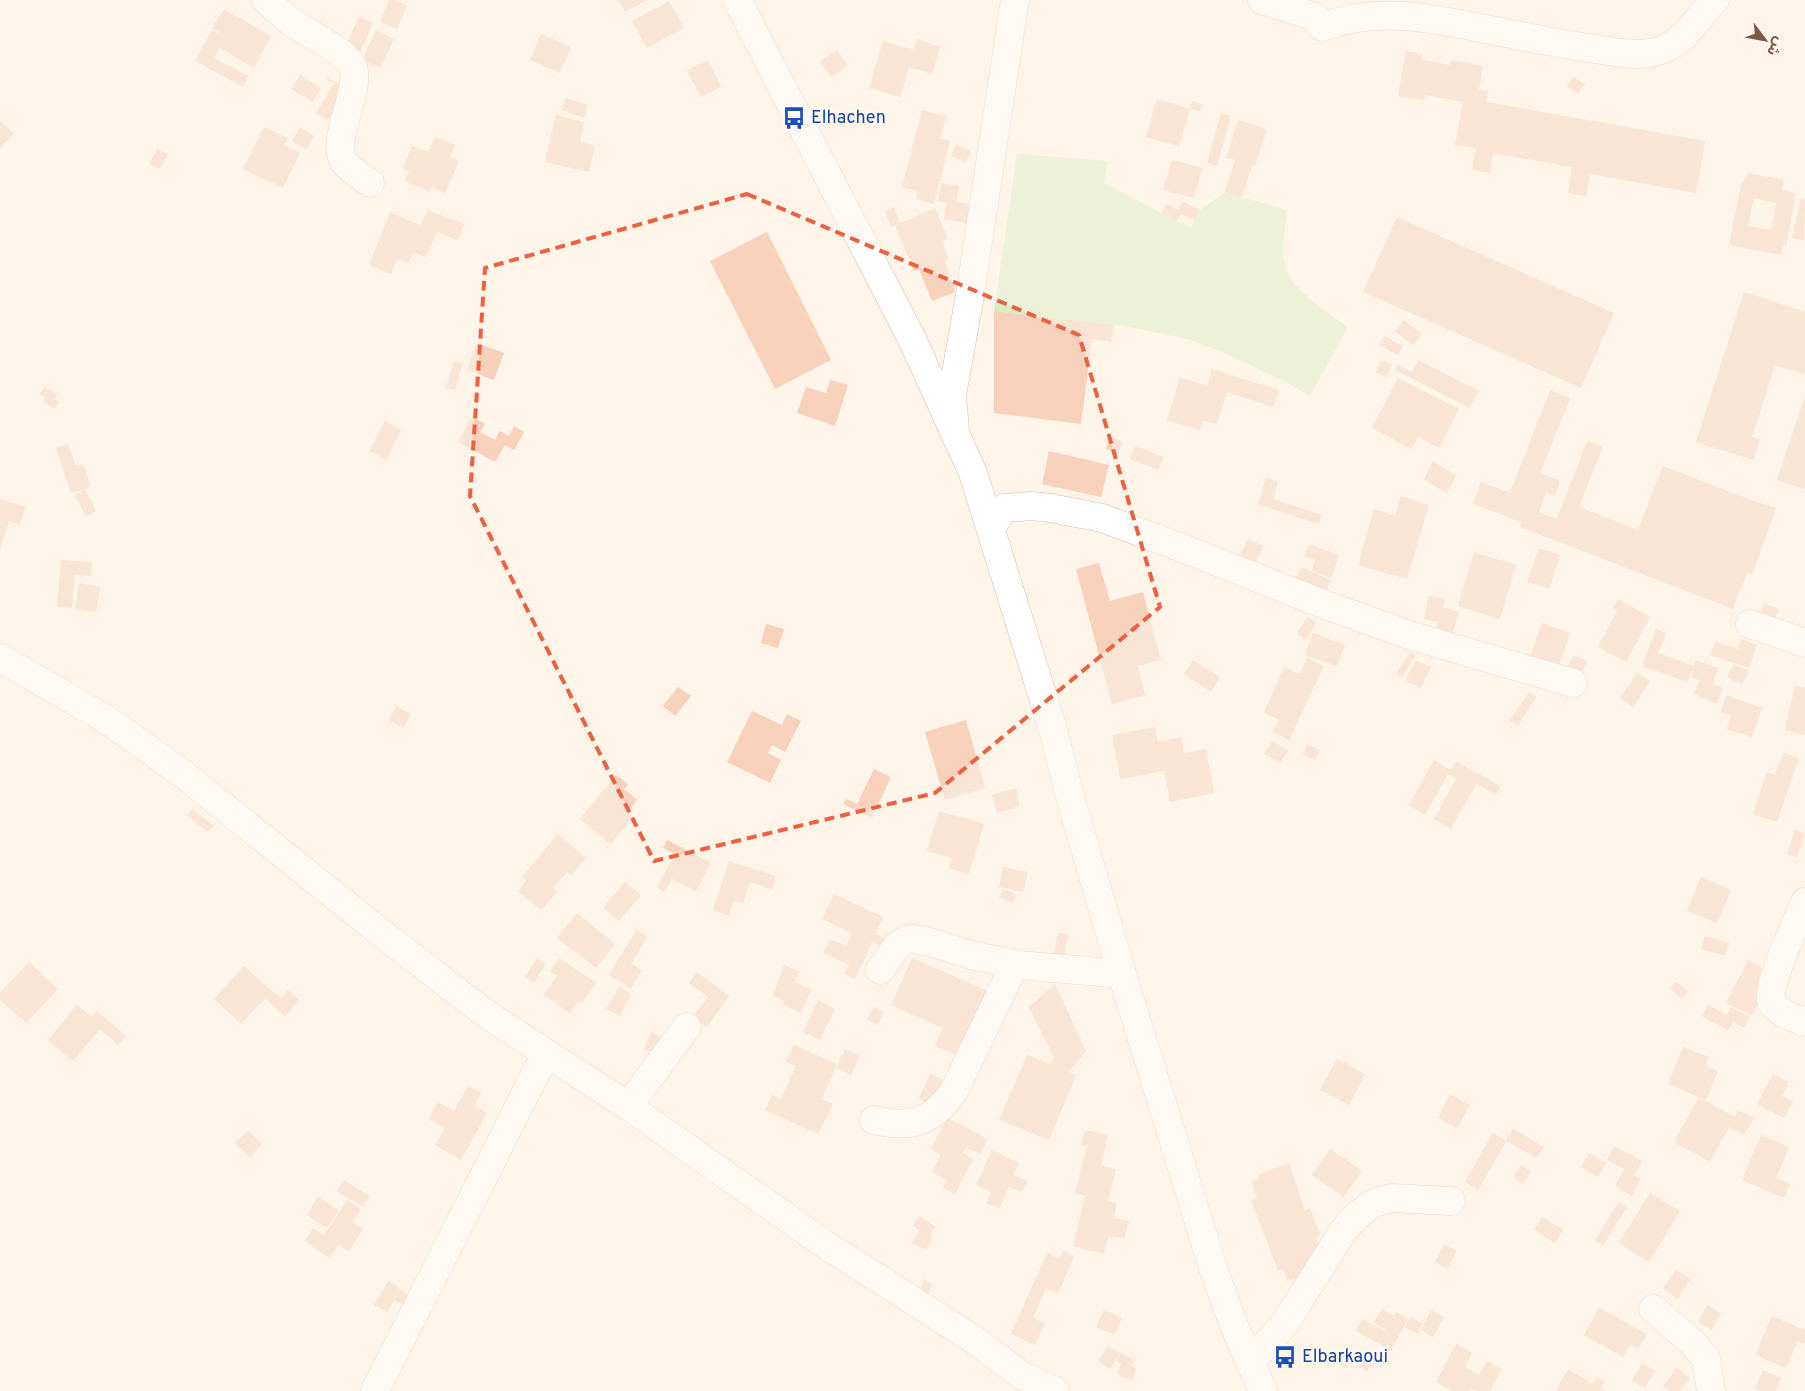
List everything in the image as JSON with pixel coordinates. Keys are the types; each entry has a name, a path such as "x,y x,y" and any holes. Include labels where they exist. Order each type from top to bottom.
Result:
{"street":[{"path":"266,0 290,21 344,55 353,66 354,83 341,138 341,154 345,163 370,183"},
{"path":"737,0 912,339 973,473 1052,726 1072,804 1122,974 1214,1271 1263,1391"},
{"path":"956,434 952,395 969,301 1015,0"},
{"path":"1262,0 1317,8 1322,27 1347,19 1404,15 1576,46 1643,54 1660,51 1672,46 1715,0"},
{"path":"991,528 1004,508 1018,506 1052,508 1102,518 1323,604 1409,635 1573,683"},
{"path":"1750,624 1805,643"},
{"path":"0,658 106,719 157,755 226,807 389,939 482,1010 628,1106 823,1243 962,1332 1020,1375 1055,1391"},
{"path":"1805,902 1776,974 1770,997 1771,1002 1777,1008 1805,1022"},
{"path":"880,970 898,945 906,940 914,939 971,955 1015,964 1122,974"},
{"path":"874,1120 891,1124 907,1124 920,1121 942,1107 954,1091 1015,964"},
{"path":"628,1106 687,1027"},
{"path":"374,1391 546,1052"},
{"path":"1250,1363 1285,1323 1342,1233 1363,1210 1391,1198 1451,1201"},
{"path":"1653,1309 1692,1342 1706,1359 1711,1391"}],"highlighted area":[{"path":"747,194 1079,335 1160,607 935,793 654,861 470,496 485,268"}],"green space":[{"path":"1017,154 1108,161 1104,183 1191,228 1200,210 1225,192 1287,210 1284,254 1286,268 1290,277 1296,286 1312,301 1348,327 1310,396 1284,381 1222,352 1191,340 1130,327 994,311"}],"building":[{"path":"389,0 394,0 407,6 397,29 380,22"},
{"path":"619,0 647,0 625,12"},
{"path":"669,1 684,28 647,48 632,21"},
{"path":"224,9 271,36 254,68 220,48 214,58 248,76 243,87 195,61 212,30 226,37 212,28"},
{"path":"359,17 373,23 360,52 346,45"},
{"path":"376,30 394,39 380,68 362,60"},
{"path":"541,34 571,47 560,73 530,60"},
{"path":"917,39 940,47 932,74 909,67 900,97 869,88 883,41 914,50"},
{"path":"837,50 848,66 831,77 820,61"},
{"path":"1406,51 1423,54 1422,60 1450,65 1451,60 1483,66 1479,90 1488,91 1486,102 1705,141 1696,193 1590,174 1586,196 1568,193 1572,167 1493,153 1490,173 1472,170 1476,148 1455,145 1463,102 1425,95 1424,100 1398,96"},
{"path":"708,60 721,87 701,97 687,70"},
{"path":"300,75 321,88 313,102 291,89"},
{"path":"327,77 347,89 328,120 316,113 334,83 326,79"},
{"path":"1573,77 1585,84 1578,94 1567,86"},
{"path":"566,98 588,105 584,118 562,110"},
{"path":"1157,99 1190,109 1179,146 1146,137"},
{"path":"1192,101 1202,104 1200,111 1190,109"},
{"path":"922,110 946,116 940,138 950,141 934,204 916,199 918,191 902,187"},
{"path":"1221,113 1231,116 1217,166 1207,163"},
{"path":"556,115 584,122 580,142 595,146 589,172 545,162"},
{"path":"1238,120 1267,129 1255,166 1252,165 1242,197 1225,192 1235,160 1226,158"},
{"path":"0,121 14,133 0,148"},
{"path":"264,127 288,138 284,145 300,153 283,188 243,169"},
{"path":"300,127 314,136 306,150 292,141"},
{"path":"435,137 455,145 450,157 459,161 445,193 432,187 430,192 405,181 409,171 403,169 412,146 428,152"},
{"path":"955,145 971,151 966,162 951,156"},
{"path":"157,149 168,154 160,169 149,164"},
{"path":"1172,160 1202,168 1194,198 1163,190"},
{"path":"1748,173 1784,180 1782,190 1796,193 1786,246 1783,245 1781,255 1729,245 1741,185","holes":["1754,198 1776,203 1771,230 1748,226"]},
{"path":"941,183 959,186 956,202 970,204 967,223 944,219 947,203 938,201"},
{"path":"1801,198 1805,199 1804,240 1792,238"},
{"path":"1182,201 1200,210 1195,220 1181,214 1177,221 1162,213 1166,204 1178,210"},
{"path":"894,207 900,223 935,208 948,239 942,241 949,259 945,261 955,292 932,301 919,269 914,271 895,225 891,227 885,211"},
{"path":"427,210 464,224 458,240 437,232 426,257 413,252 408,263 397,259 391,274 369,265 390,213 421,225"},
{"path":"1397,217 1614,313 1581,388 1363,292"},
{"path":"767,232 831,360 775,389 710,261"},
{"path":"1744,292 1805,312 1805,374 1775,365 1752,437 1760,440 1753,460 1696,442"},
{"path":"994,311 1114,325 1111,342 1092,339 1081,424 994,413"},
{"path":"1404,320 1422,334 1413,345 1395,332"},
{"path":"1384,336 1403,346 1398,355 1379,345"},
{"path":"477,343 504,353 494,380 467,370"},
{"path":"1381,360 1392,365 1386,377 1376,372"},
{"path":"1418,360 1479,391 1470,408 1395,370 1398,365 1412,372"},
{"path":"454,361 463,363 455,390 446,388"},
{"path":"1212,369 1279,390 1273,407 1227,392 1217,424 1203,420 1200,430 1167,420 1180,377 1207,386"},
{"path":"1398,378 1459,409 1439,448 1418,437 1411,449 1372,428"},
{"path":"830,380 848,385 835,426 797,413 806,387 826,393"},
{"path":"44,387 57,394 55,399 59,402 55,409 43,402 45,397 40,394"},
{"path":"1550,390 1570,398 1540,473 1560,481 1555,496 1546,493 1539,512 1557,519 1587,441 1603,447 1579,507 1638,530 1663,466 1776,508 1752,575 1747,573 1733,609 1520,527 1521,522 1473,504 1481,482 1510,493"},
{"path":"1805,396 1805,489 1777,480"},
{"path":"472,416 485,424 480,432 495,440 500,431 509,436 514,426 524,432 514,450 505,445 495,462 458,442"},
{"path":"385,421 401,430 386,460 369,451"},
{"path":"1110,437 1123,441 1119,453 1106,449"},
{"path":"68,444 76,466 83,464 91,487 71,493 56,448"},
{"path":"1135,446 1164,457 1158,470 1130,459"},
{"path":"1049,451 1109,465 1101,497 1042,484"},
{"path":"1433,461 1456,475 1447,493 1424,480"},
{"path":"1266,478 1278,482 1273,499 1322,515 1319,524 1258,504"},
{"path":"85,489 96,511 86,516 75,495"},
{"path":"1401,496 1429,505 1407,579 1358,565 1374,509 1395,516"},
{"path":"0,499 26,507 20,524 9,521 0,549"},
{"path":"1248,539 1263,546 1252,572 1236,564"},
{"path":"1309,544 1339,555 1331,578 1312,571 1315,560 1305,556"},
{"path":"1539,548 1560,555 1549,589 1527,582"},
{"path":"1474,552 1516,565 1500,619 1458,606"},
{"path":"61,560 92,562 91,576 75,575 72,608 57,607"},
{"path":"1099,563 1110,601 1143,592 1161,660 1138,666 1145,695 1112,704 1076,569"},
{"path":"1301,567 1331,580 1324,597 1294,584"},
{"path":"79,583 100,587 96,612 75,609"},
{"path":"1429,596 1445,599 1443,607 1459,612 1452,635 1435,630 1438,622 1424,619"},
{"path":"1618,599 1650,617 1626,662 1598,647 1617,611 1613,609"},
{"path":"1764,603 1779,609 1772,625 1757,619"},
{"path":"1307,617 1316,622 1306,640 1297,634"},
{"path":"1542,623 1570,633 1557,672 1528,662"},
{"path":"766,624 784,629 778,648 761,643"},
{"path":"1656,629 1666,633 1658,653 1694,666 1687,682 1642,666"},
{"path":"1313,633 1345,645 1337,666 1305,655"},
{"path":"1741,639 1757,645 1749,668 1710,655 1715,642 1738,649"},
{"path":"1410,652 1416,655 1402,677 1396,674"},
{"path":"1574,655 1587,662 1575,683 1562,676"},
{"path":"1307,658 1324,666 1289,740 1273,732 1279,719 1264,713 1284,667 1300,674"},
{"path":"1193,660 1220,677 1211,692 1184,674"},
{"path":"1416,660 1431,667 1421,688 1405,681"},
{"path":"1696,660 1718,668 1713,684 1723,688 1717,704 1694,694 1700,680 1691,677"},
{"path":"1734,664 1749,671 1742,684 1727,677"},
{"path":"1637,673 1650,681 1633,707 1620,698"},
{"path":"1795,686 1805,688 1805,735 1785,730"},
{"path":"678,687 691,696 675,716 663,706"},
{"path":"1529,692 1536,697 1518,726 1510,720"},
{"path":"1726,695 1762,708 1752,737 1727,729 1731,715 1721,712"},
{"path":"396,706 411,714 403,728 389,720"},
{"path":"752,711 782,725 787,714 801,721 785,752 772,745 768,753 781,760 770,783 727,762"},
{"path":"966,720 985,788 945,800 925,732"},
{"path":"1155,727 1158,742 1181,737 1184,753 1206,749 1214,793 1170,802 1164,771 1120,779 1112,735"},
{"path":"1272,741 1288,751 1280,763 1264,754"},
{"path":"1307,744 1320,750 1315,760 1303,755"},
{"path":"1783,753 1799,758 1777,822 1753,814 1767,772 1775,775"},
{"path":"1434,760 1451,770 1455,761 1501,786 1496,795 1476,784 1451,829 1434,819 1456,779 1448,774 1425,815 1409,805"},
{"path":"874,769 891,777 872,818 843,804 846,799 857,804"},
{"path":"616,775 628,785 624,789 637,800 626,813 632,818 611,844 580,819"},
{"path":"1016,788 1020,806 997,813 992,795"},
{"path":"192,809 214,826 208,832 187,815"},
{"path":"939,811 984,824 969,874 949,868 952,858 927,851"},
{"path":"1795,830 1805,833 1797,857 1787,854"},
{"path":"558,834 586,858 571,875 567,872 553,888 557,892 541,910 518,891 526,881 522,877"},
{"path":"667,840 711,863 696,891 672,879 664,892 657,887 675,854 663,848"},
{"path":"729,861 776,876 772,890 750,882 743,903 734,900 729,916 713,910"},
{"path":"1003,867 1028,872 1023,892 999,887"},
{"path":"1701,877 1731,890 1717,923 1687,911"},
{"path":"625,882 641,895 619,921 603,908"},
{"path":"1003,889 1017,895 1013,903 999,897"},
{"path":"834,894 883,917 875,934 895,943 892,951 872,942 855,979 844,974 849,965 823,953 830,939 846,946 852,933 822,919"},
{"path":"577,913 615,944 596,968 557,938"},
{"path":"636,930 647,937 631,964 642,970 631,988 609,975"},
{"path":"1058,932 1068,935 1064,957 1054,955"},
{"path":"1705,936 1729,943 1725,956 1701,949"},
{"path":"537,958 546,964 534,982 525,977"},
{"path":"559,958 596,983 581,1004 578,1002 570,1013 544,995 557,976 550,971"},
{"path":"912,958 990,992 960,1057 935,1046 943,1028 891,1005"},
{"path":"1748,960 1773,973 1752,1016 1726,1003"},
{"path":"29,962 58,989 26,1023 0,1000 0,993"},
{"path":"784,965 799,971 795,982 811,990 801,1013 783,1005 785,1001 773,996"},
{"path":"244,966 281,999 288,990 299,1000 285,1016 265,998 241,1024 214,999"},
{"path":"697,972 729,996 707,1027 693,1017 708,997 689,983"},
{"path":"1676,982 1688,991 1682,999 1670,989"},
{"path":"1055,984 1086,1051 1068,1072 1076,1075 1049,1140 999,1120 1027,1055 1050,1064 1054,1058 1029,1007"},
{"path":"619,987 631,994 620,1016 606,1009"},
{"path":"818,1000 835,1009 820,1040 803,1032"},
{"path":"77,1005 92,1017 97,1011 126,1036 118,1045 100,1029 73,1061 48,1040"},
{"path":"1708,1005 1727,1015 1731,1007 1750,1017 1744,1028 1733,1022 1728,1031 1702,1016"},
{"path":"874,1007 884,1012 878,1025 867,1020"},
{"path":"651,1032 662,1037 655,1054 644,1049"},
{"path":"794,1045 837,1064 822,1099 833,1104 818,1134 765,1110 772,1095 781,1099 796,1066 786,1062"},
{"path":"1683,1047 1709,1057 1705,1066 1718,1071 1706,1100 1668,1084"},
{"path":"845,1049 860,1056 851,1075 836,1068"},
{"path":"1337,1059 1365,1074 1349,1105 1320,1090"},
{"path":"930,1074 949,1082 938,1108 919,1099"},
{"path":"1773,1074 1789,1082 1782,1096 1793,1101 1784,1118 1757,1104"},
{"path":"468,1086 481,1093 474,1106 487,1113 461,1160 435,1145 445,1128 428,1119 438,1102 454,1111"},
{"path":"1450,1094 1470,1105 1457,1128 1438,1118"},
{"path":"1699,1097 1735,1117 1738,1110 1754,1118 1744,1135 1729,1127 1710,1162 1674,1142"},
{"path":"947,1118 988,1139 980,1154 966,1147 963,1153 973,1159 955,1194 943,1187 947,1180 932,1172 941,1155 931,1149"},
{"path":"1513,1129 1544,1147 1537,1158 1506,1141"},
{"path":"248,1130 262,1144 250,1157 235,1143"},
{"path":"1085,1130 1108,1135 1101,1166 1116,1169 1108,1201 1117,1203 1114,1218 1129,1221 1124,1239 1109,1236 1104,1254 1073,1246 1085,1196 1075,1193 1087,1146 1081,1145"},
{"path":"1493,1133 1506,1141 1478,1190 1465,1182"},
{"path":"1761,1135 1789,1147 1776,1178 1790,1184 1784,1198 1742,1180"},
{"path":"1614,1146 1642,1161 1634,1175 1641,1179 1632,1196 1615,1186 1624,1169 1607,1160"},
{"path":"1330,1149 1362,1171 1343,1197 1312,1175"},
{"path":"992,1150 1019,1163 1013,1175 1027,1181 1022,1192 1009,1187 1000,1208 986,1203 991,1192 976,1185"},
{"path":"1589,1153 1606,1162 1598,1177 1581,1167"},
{"path":"1289,1163 1305,1211 1310,1208 1320,1235 1316,1237 1323,1256 1297,1286 1295,1279 1287,1281 1283,1269 1278,1271 1251,1200 1257,1198 1251,1182 1259,1179 1258,1175"},
{"path":"1522,1165 1531,1172 1522,1184 1513,1177"},
{"path":"344,1180 370,1196 363,1207 337,1191"},
{"path":"1650,1193 1680,1211 1649,1262 1619,1243"},
{"path":"318,1197 339,1210 327,1228 307,1215"},
{"path":"347,1200 361,1209 353,1222 363,1229 349,1251 338,1245 330,1258 305,1241 313,1228 324,1235"},
{"path":"1619,1202 1627,1207 1603,1245 1595,1240"},
{"path":"919,1216 935,1226 930,1235 933,1237 926,1250 912,1243 919,1230 913,1226"},
{"path":"1542,1217 1563,1230 1555,1243 1534,1230"},
{"path":"1444,1244 1457,1251 1447,1269 1435,1262"},
{"path":"1063,1250 1074,1256 1058,1294 1046,1288 1033,1318 1045,1323 1035,1345 1011,1334 1047,1253 1059,1259"},
{"path":"1676,1270 1690,1279 1678,1299 1663,1289"},
{"path":"924,1279 932,1284 925,1301 918,1297"},
{"path":"388,1281 400,1288 399,1290 414,1298 409,1308 394,1300 387,1312 374,1305"},
{"path":"1707,1305 1721,1313 1712,1330 1698,1322"},
{"path":"1599,1308 1647,1334 1638,1349 1630,1344 1623,1357 1584,1335"},
{"path":"1382,1309 1394,1316 1396,1312 1408,1319 1391,1350 1356,1331 1362,1319 1385,1331 1374,1323"},
{"path":"1104,1310 1122,1318 1114,1335 1096,1327"},
{"path":"1431,1310 1444,1317 1433,1337 1421,1330"},
{"path":"1772,1316 1805,1330 1805,1344 1798,1341 1786,1368 1755,1355"},
{"path":"1410,1317 1423,1324 1418,1334 1405,1327"},
{"path":"1456,1344 1472,1353 1465,1367 1479,1375 1487,1361 1502,1369 1490,1391 1478,1391 1472,1388 1470,1391 1452,1391 1436,1382"},
{"path":"1108,1346 1120,1353 1110,1369 1098,1361"},
{"path":"1348,1348 1372,1363 1367,1371 1349,1360 1346,1367 1339,1362"},
{"path":"1121,1353 1134,1361 1131,1366 1136,1368 1132,1380 1117,1375 1121,1363 1116,1361"},
{"path":"1642,1363 1655,1371 1645,1388 1632,1381"},
{"path":"1677,1368 1690,1378 1680,1391 1670,1391 1663,1386"},
{"path":"1568,1369 1593,1384 1597,1377 1605,1381 1601,1388 1607,1391 1556,1391"},
{"path":"1763,1370 1781,1378 1776,1391 1760,1391 1755,1389"}],"place":[{"name":"Elhachen","path":"794,118"},
{"name":"Elbarkaoui","path":"1285,1357"}]}
